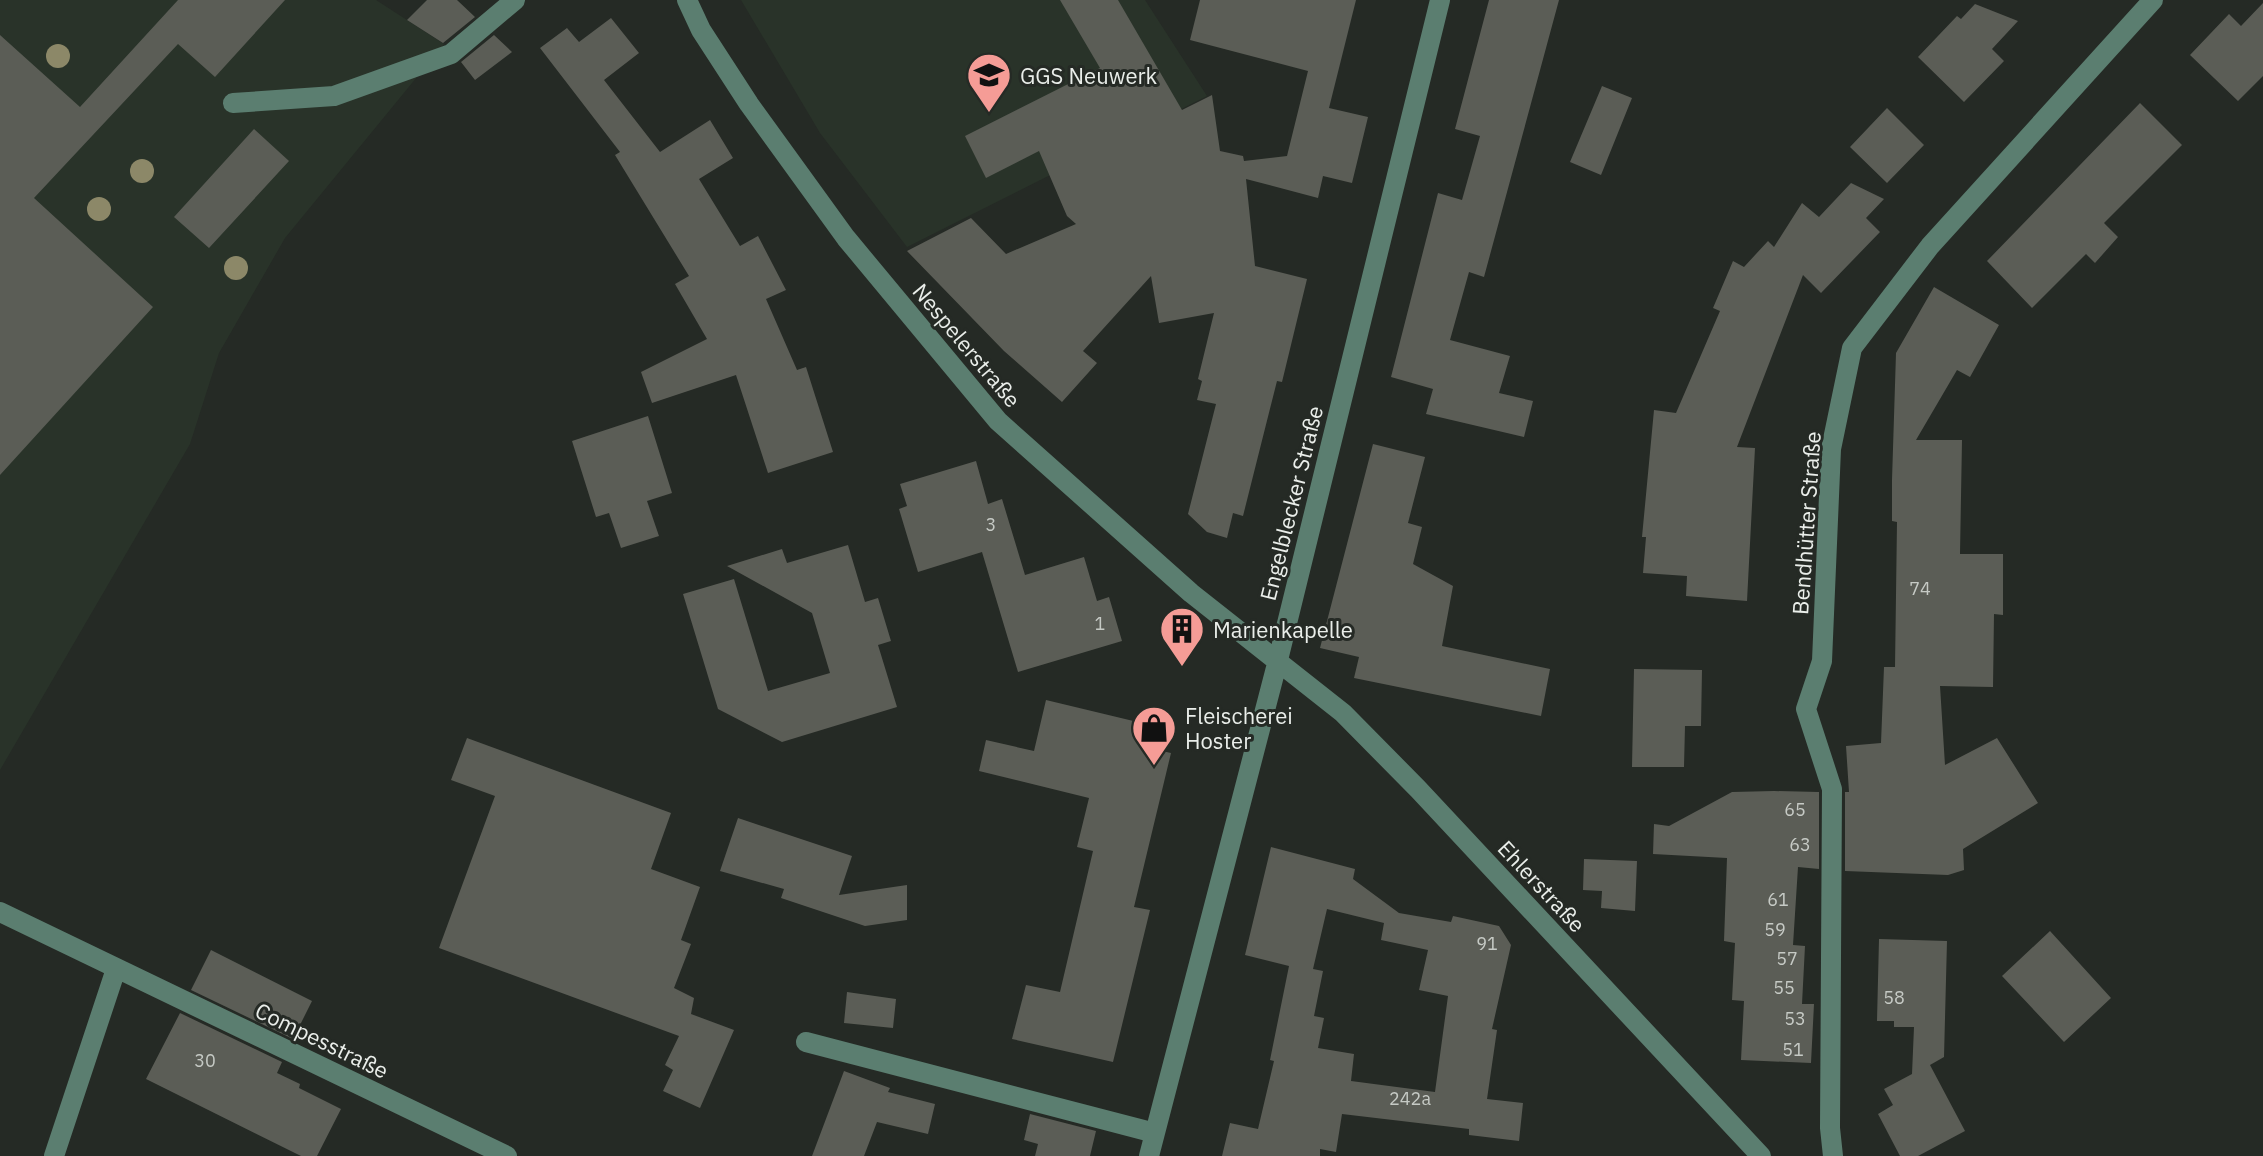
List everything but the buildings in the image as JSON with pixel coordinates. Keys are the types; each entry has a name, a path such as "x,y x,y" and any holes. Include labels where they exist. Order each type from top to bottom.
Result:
{"street":[{"path":"233,103 334,96 451,54 515,0"},
{"name":"Nespelerstraße","path":"687,0 701,30 749,104 846,238 998,421 1191,593 1278,660"},
{"name":"Engelblecker Straße","path":"1149,1156 1278,660 1440,0"},
{"name":"Bendhütter Straße","path":"1833,1156 1830,1128 1832,789 1806,709 1822,661 1831,449 1852,348 1930,246 2153,0"},
{"name":"Ehlerstraße","path":"1278,660 1343,713 1418,789 1761,1156"},
{"name":"Compesstraße","path":"0,912 507,1156"},
{"path":"54,1156 116,969"},
{"path":"806,1042 1155,1133"}],"shaded area":[{"path":"0,0 376,0 444,44 285,238 219,353 190,444 0,770"},
{"name":"GGS Neuwerk","path":"741,0 1145,0 1207,96 907,247 820,133"}],"place":[{"name":"GGS Neuwerk","path":"989,114"},
{"name":"Marienkapelle","path":"1182,668"},
{"name":"Fleischerei Hoster","path":"1154,767"}]}
